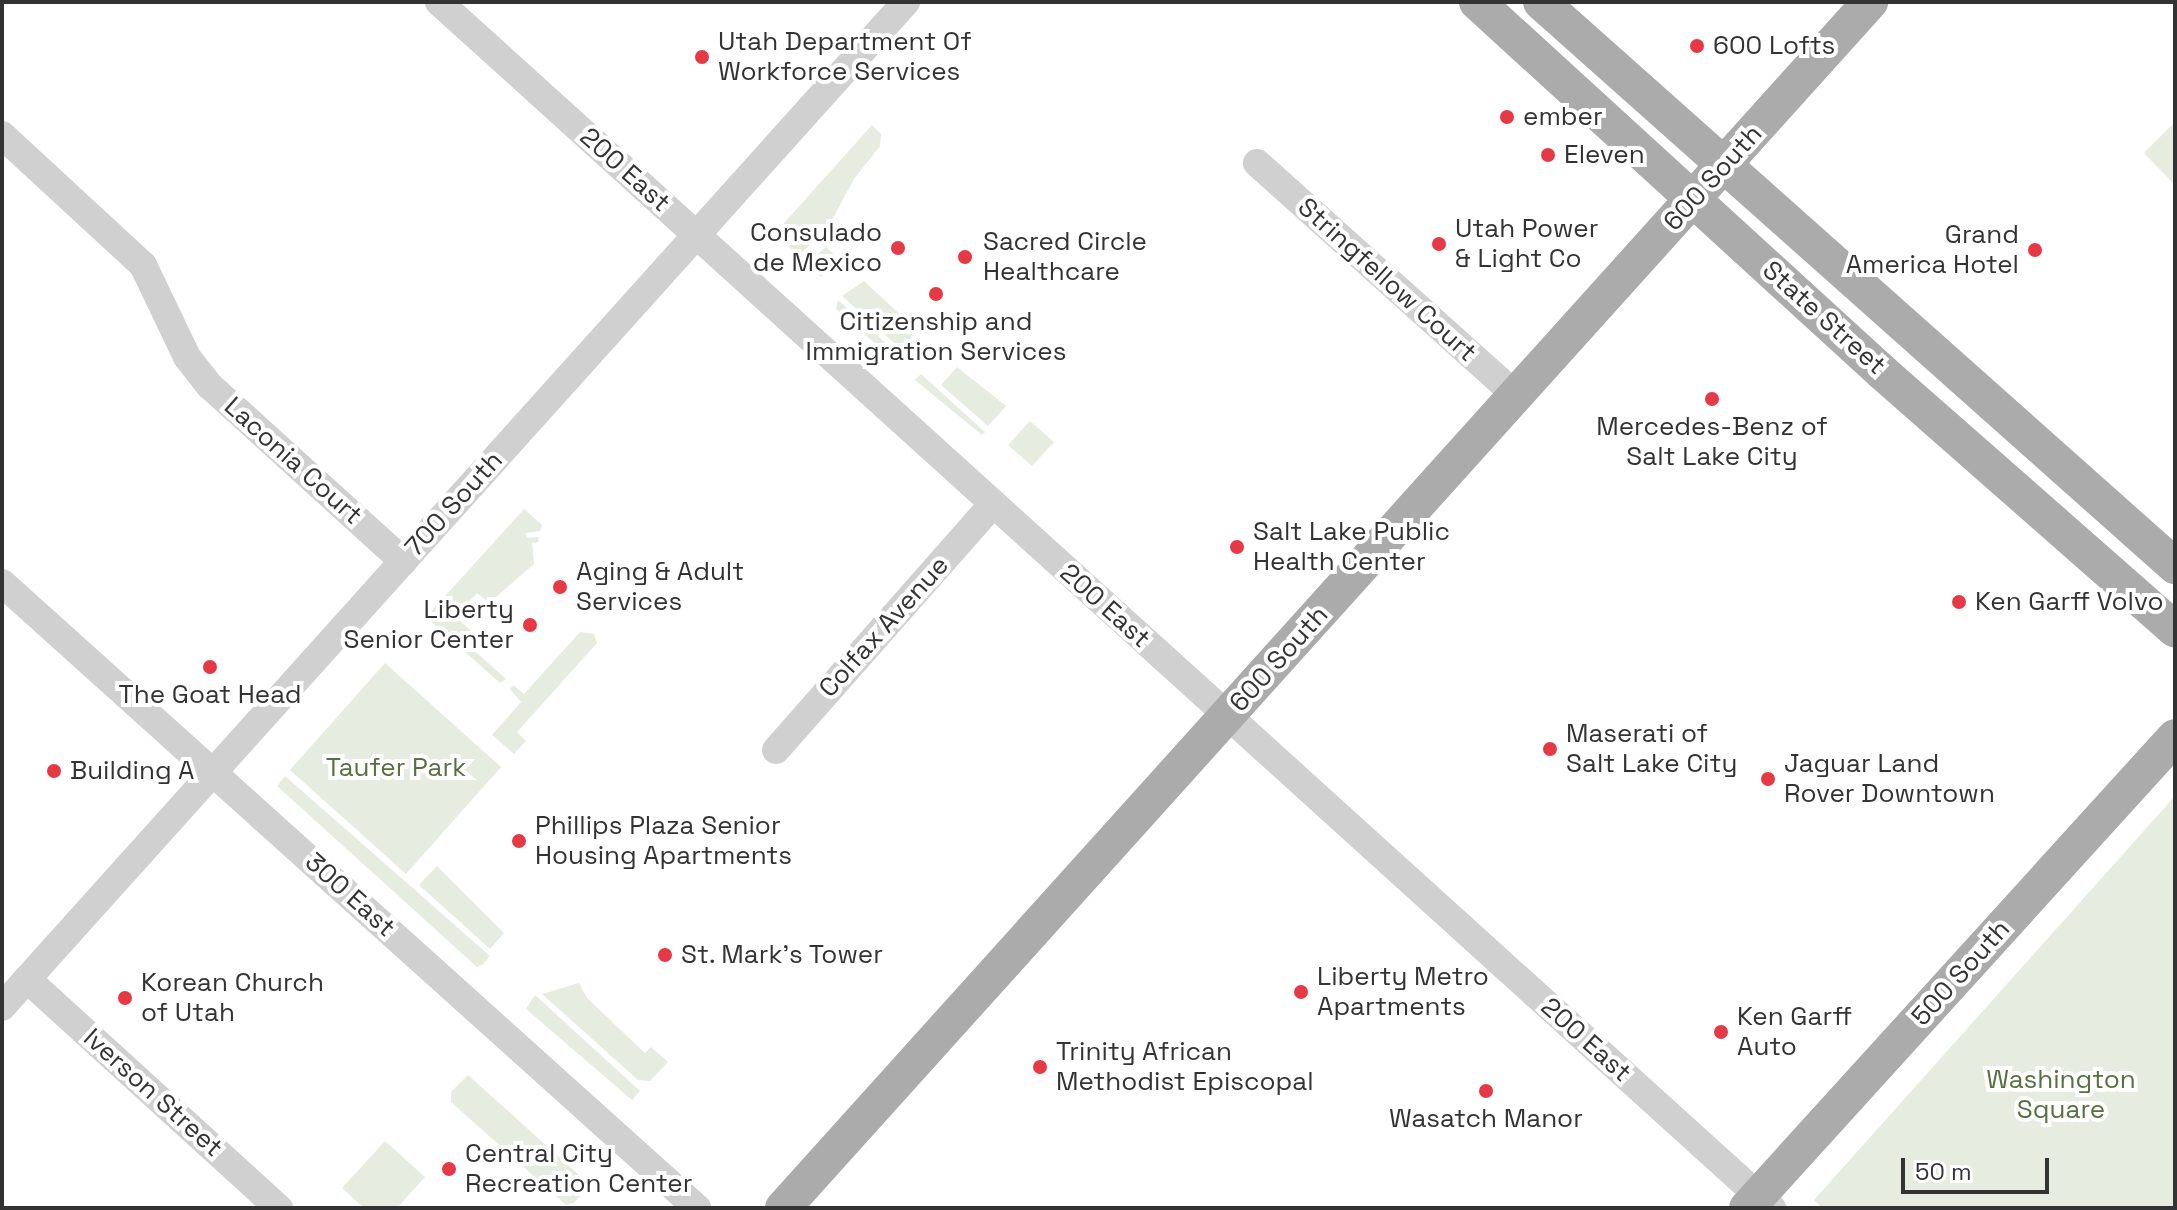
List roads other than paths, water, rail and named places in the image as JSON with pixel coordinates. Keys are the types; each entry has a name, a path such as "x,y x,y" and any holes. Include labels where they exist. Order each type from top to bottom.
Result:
{"main road":[{"name":"State Street","path":"1477,2 2175,629"},
{"name":"State Street","path":"1541,2 2175,566"},
{"name":"600 South","path":"783,1208 1518,397 1870,2"},
{"name":"500 South","path":"1759,1204 2175,737"}],"street":[{"name":"700 South","path":"2,1007 906,2"},
{"name":"200 East","path":"441,3 1759,1204"},
{"name":"Laconia Court","path":"2,135 143,265 187,357 221,397 403,561"},
{"name":"Stringfellow Court","path":"1257,163 1518,397"},
{"name":"Colfax Avenue","path":"776,750 993,504"},
{"name":"300 East","path":"2,583 697,1208"},
{"name":"Iverson Street","path":"27,979 275,1207"}],"place":[{"name":"600 Lofts","path":"1697,46"},
{"name":"Utah Department Of Workforce Services","path":"702,57"},
{"name":"ember","path":"1507,117"},
{"name":"Eleven","path":"1548,155"},
{"name":"Utah Power & Light Co","path":"1439,244"},
{"name":"Consulado de Mexico","path":"898,248"},
{"name":"Grand America Hotel","path":"2035,250"},
{"name":"Sacred Circle Healthcare","path":"965,257"},
{"name":"Citizenship and Immigration Services","path":"936,294"},
{"name":"Mercedes-Benz of Salt Lake City","path":"1712,399"},
{"name":"Salt Lake Public Health Center","path":"1237,547"},
{"name":"Aging & Adult Services","path":"560,587"},
{"name":"Ken Garff Volvo","path":"1959,602"},
{"name":"Liberty Senior Center","path":"530,625"},
{"name":"The Goat Head","path":"210,667"},
{"name":"Maserati of Salt Lake City","path":"1550,749"},
{"name":"Building A","path":"54,771"},
{"name":"Jaguar Land Rover Downtown","path":"1768,779"},
{"name":"Phillips Plaza Senior Housing Apartments","path":"519,841"},
{"name":"St. Mark's Tower","path":"665,955"},
{"name":"Liberty Metro Apartments","path":"1301,992"},
{"name":"Korean Church of Utah","path":"125,998"},
{"name":"Ken Garff Auto","path":"1721,1032"},
{"name":"Trinity African Methodist Episcopal","path":"1040,1067"},
{"name":"Wasatch Manor","path":"1486,1091"},
{"name":"Central City Recreation Center","path":"449,1169"}],"park label":[{"name":"Taufer Park","path":"396,768"},
{"name":"Washington Square","path":"2061,1095"}]}
